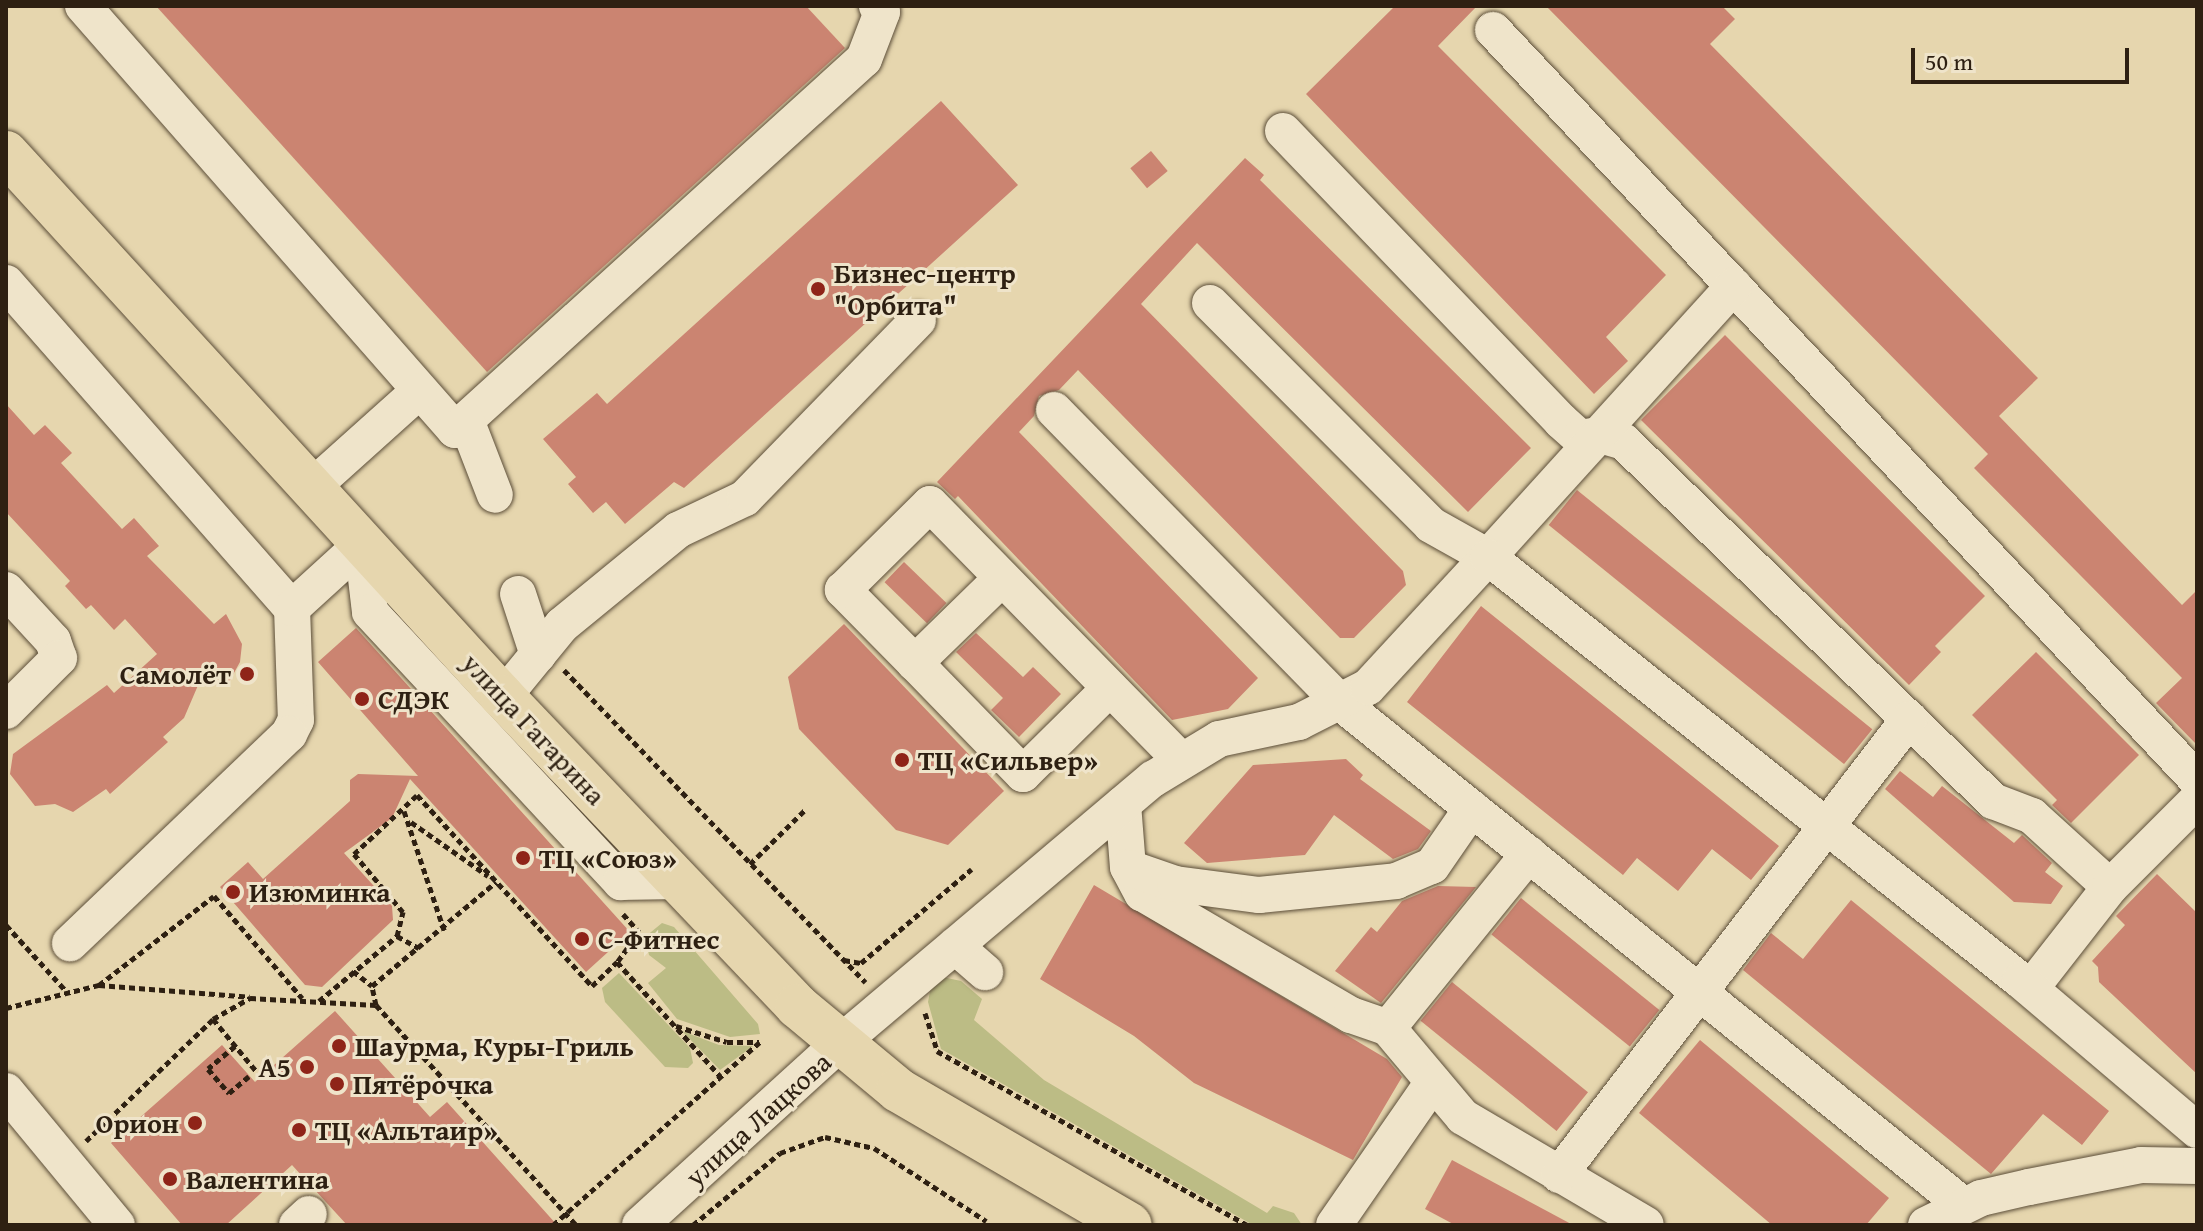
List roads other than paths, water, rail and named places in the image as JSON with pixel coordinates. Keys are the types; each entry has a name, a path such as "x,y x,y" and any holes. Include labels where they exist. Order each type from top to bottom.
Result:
{"main road":[{"name":"улица Гагарина","path":"6,153 503,697 677,881 839,1044 943,1120 1130,1225"}],"street":[{"path":"83,6 455,430 864,59 882,12 877,6"},
{"path":"1493,30 2197,780"},
{"path":"1283,131 1561,421 1580,438 1600,435 1624,442 1993,801 2032,816 2110,887"},
{"path":"6,283 292,608 296,720 289,734 70,943"},
{"name":"улица Лацкова","path":"640,1225 839,1044 1123,804 1181,760 1219,739 1299,722 1368,687 1734,286"},
{"path":"1210,303 1431,525 1488,557 2031,988 2197,1130"},
{"path":"503,697 544,647 678,530 745,498 918,320"},
{"path":"311,488 419,391"},
{"path":"1054,410 1341,703 1963,1205"},
{"path":"466,420 495,495"},
{"path":"1110,688 1023,774 843,590 930,504 1181,760"},
{"path":"292,608 362,544"},
{"path":"362,544 370,612 621,882 677,881"},
{"path":"915,663 1002,578"},
{"path":"6,590 53,641 59,658 6,711"},
{"path":"518,594 544,647"},
{"path":"1559,1175 1909,719"},
{"path":"2031,988 2110,887 2197,800"},
{"path":"1123,804 1128,867 1142,893 1351,1015 1388,1028 1463,1117 1646,1225"},
{"path":"1128,867 1175,884 1259,895 1396,881 1432,866 1472,808"},
{"path":"1388,1028 1529,854"},
{"path":"955,946 985,972"},
{"path":"1334,1225 1433,1082"},
{"path":"6,1091 117,1225"},
{"path":"1926,1225 1963,1205 2119,1168 2197,1166"}],"place":[{"name":"Бизнес-центр \"Орбита\"","path":"818,289"},
{"name":"Самолёт","path":"247,674"},
{"name":"СДЭК","path":"362,699"},
{"name":"ТЦ «Сильвер»","path":"902,760"},
{"name":"ТЦ «Союз»","path":"523,858"},
{"name":"Изюминка","path":"233,892"},
{"name":"С-Фитнес","path":"582,939"},
{"name":"Шаурма, Куры-Гриль","path":"339,1046"},
{"name":"А5","path":"307,1067"},
{"name":"Пятёрочка","path":"337,1084"},
{"name":"Орион","path":"195,1123"},
{"name":"ТЦ «Альтаир»","path":"299,1130"},
{"name":"Валентина","path":"170,1179"}]}
